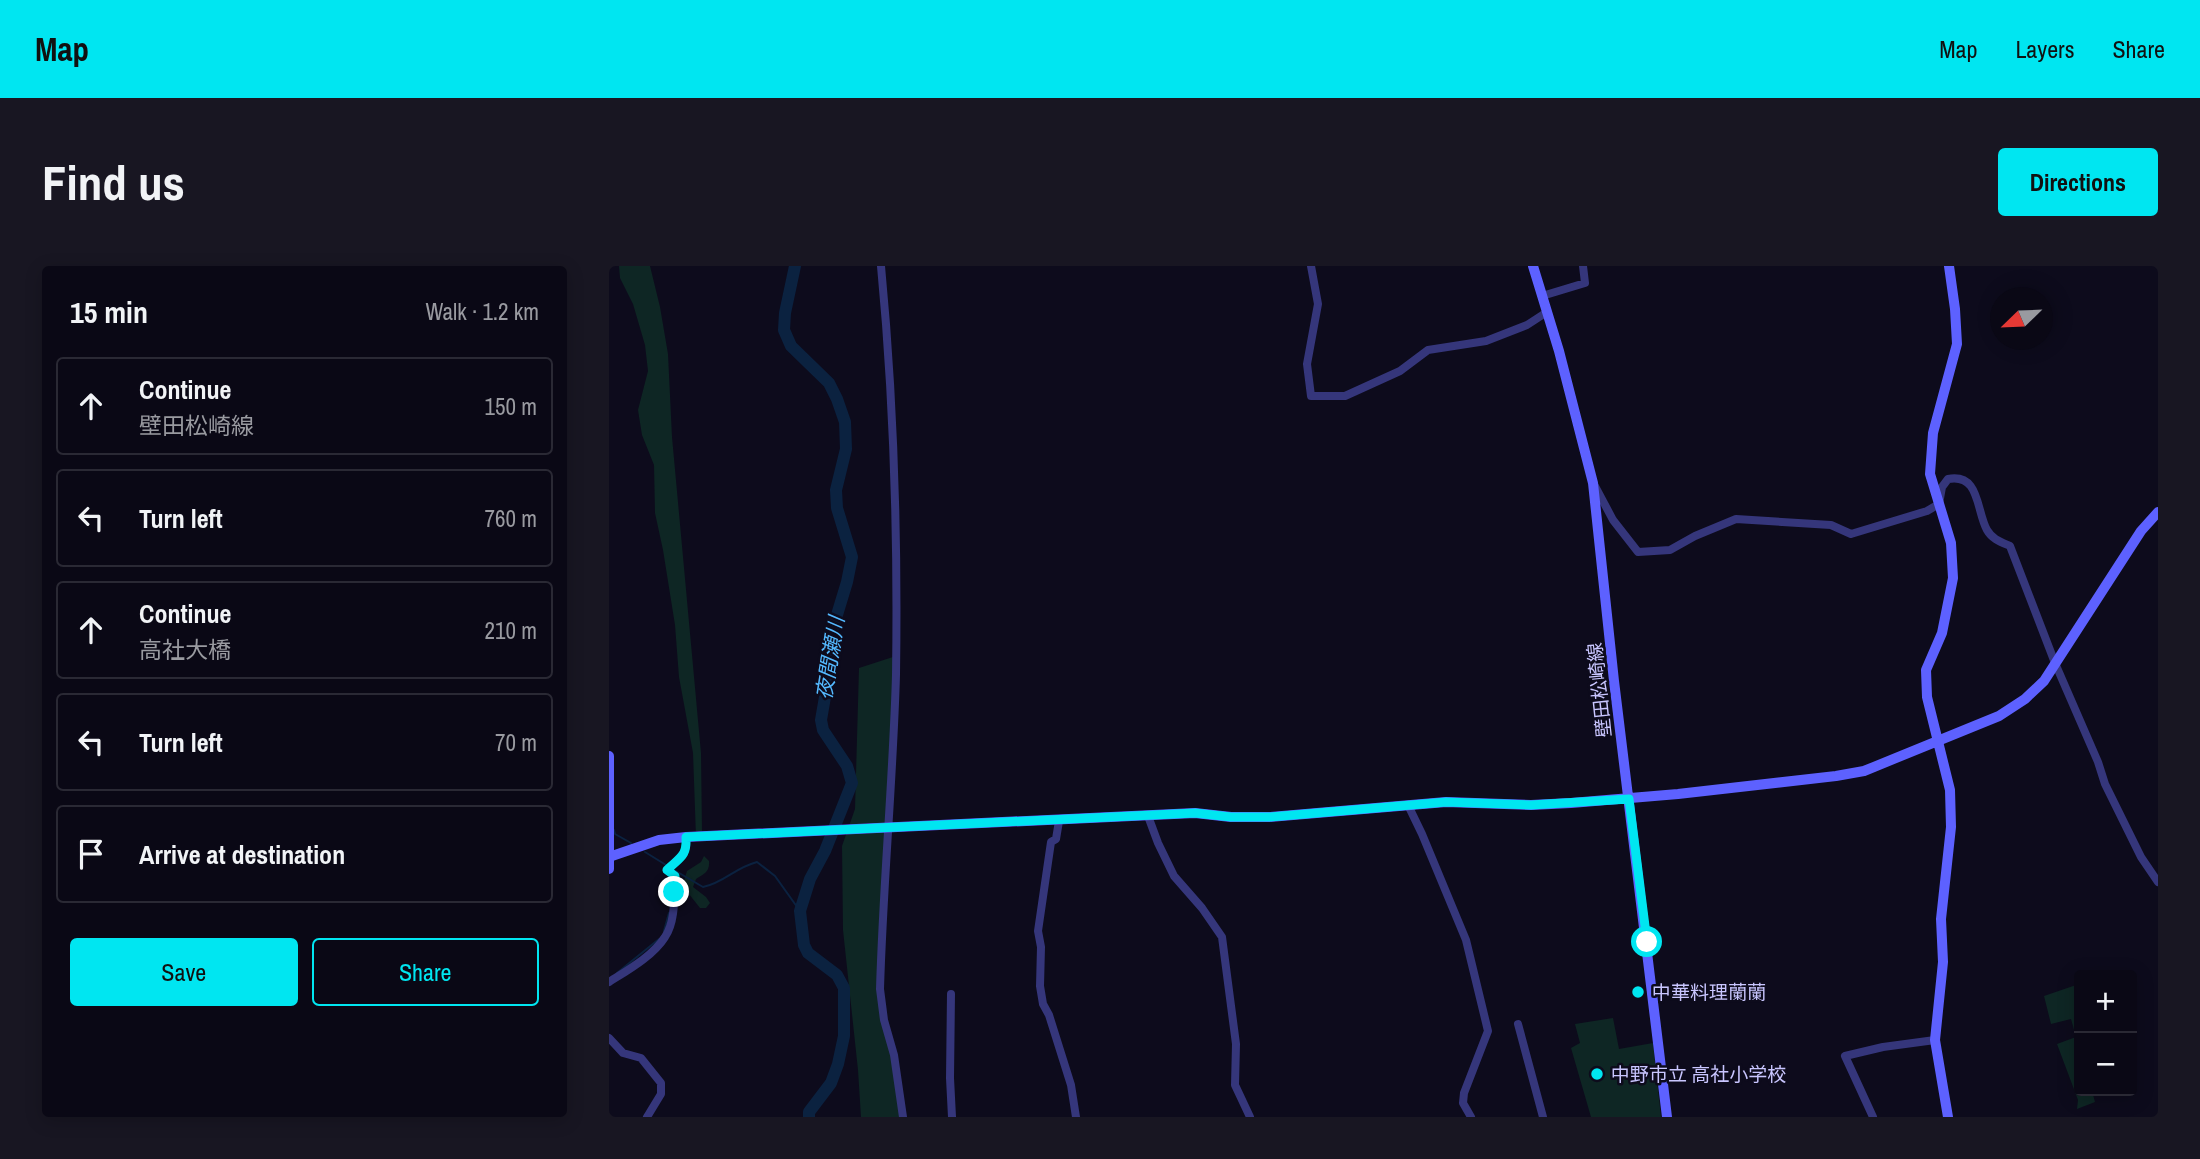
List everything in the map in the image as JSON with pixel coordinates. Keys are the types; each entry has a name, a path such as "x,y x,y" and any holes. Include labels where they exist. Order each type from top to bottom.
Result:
{"street":[{"path":"881,266 894,428 896,544 895,676 880,989 884,1020 894,1055 903,1117"},
{"path":"1311,266 1318,304 1307,364 1311,396 1345,396 1401,371 1429,350 1486,341 1527,325 1547,312"},
{"name":"壁田松崎線","path":"1533,266 1559,351 1593,483 1667,1117"},
{"path":"1542,296 1585,283 1583,266"},
{"path":"1948,1117 1935,1040 1943,962 1941,919 1951,827 1950,790 1927,697 1926,670 1943,633 1953,578 1951,543 1930,474 1933,433 1957,344 1949,266"},
{"path":"1593,483 1613,520 1638,552 1671,550 1695,536 1737,519 1831,525 1850,534 1927,511 1939,504 1942,487 1948,479 1958,477 1968,482 1975,494 1987,531 1995,539 2010,546 2105,784 2141,858 2158,882"},
{"path":"610,856 659,840 691,837 1195,813 1269,817 1408,805 1482,802 1545,804 1629,799 1864,771 2008,710 2045,681 2141,531 2158,512"},
{"path":"609,756 609,869"},
{"path":"1408,805 1466,940 1488,1031 1464,1093 1463,1103 1471,1117"},
{"path":"1148,816 1174,876 1202,908 1221,937 1236,1044 1235,1086 1250,1117"},
{"path":"1059,821 1056,839 1051,842 1039,912 1042,971 1040,986 1042,1004 1049,1015 1070,1085 1076,1117"},
{"path":"609,982 649,954 666,936 672,918 675,876 670,867 687,850 691,837"},
{"path":"951,994 952,1117"},
{"path":"1518,1024 1543,1117"},
{"path":"609,1038 612,1048 641,1058 661,1083 661,1094 647,1117"},
{"path":"1873,1117 1845,1056 1883,1046 1935,1040"}],"green space":[{"path":"619,266 650,266 668,354 672,437 701,753 702,831 696,837 693,753 679,677 675,625 655,513 654,465 642,435 638,410 648,371 645,345 633,304 620,278"},
{"path":"896,656 880,989 903,1117 861,1117 843,930 842,846 855,809 859,668"},
{"path":"704,856 709,861 709,868 696,879 693,887 710,903 706,908 700,908 685,889 684,881 687,871 701,862"},
{"path":"2074,986 2074,1030 2071,1019 2051,1024 2044,996"},
{"path":"1613,1018 1619,1049 1653,1043 1661,1117 1591,1117 1571,1048 1580,1043 1575,1024"},
{"path":"2074,1038 2074,1089 2057,1044"},
{"path":"2076,1096 2093,1096 2095,1102 2077,1109"}],"waterway":[{"name":"夜間瀬川","path":"795,266 784,330 791,346 829,383 845,422 846,449 836,490 837,508 852,557 833,628 830,668 821,720 823,730 847,766 852,783 825,851 810,879 800,911 804,945 808,953 837,975 844,988 844,1036 831,1083 809,1112 809,1117"},
{"path":"614,830 615,834 631,843"},
{"path":"645,852 666,865"},
{"path":"674,870 703,887 757,862 775,876 800,911"},
{"path":"664,931 669,913"},
{"path":"617,973 659,939"}],"place":[{"name":"中華料理蘭蘭","path":"1638,992"},
{"name":"中野市立 高社小学校","path":"1597,1074"}],"route":[{"path":"674,892 675,876 667,870 684,856 687,850 686,837 1195,813 1269,817 1446,802 1531,805 1629,799 1647,942"}]}
